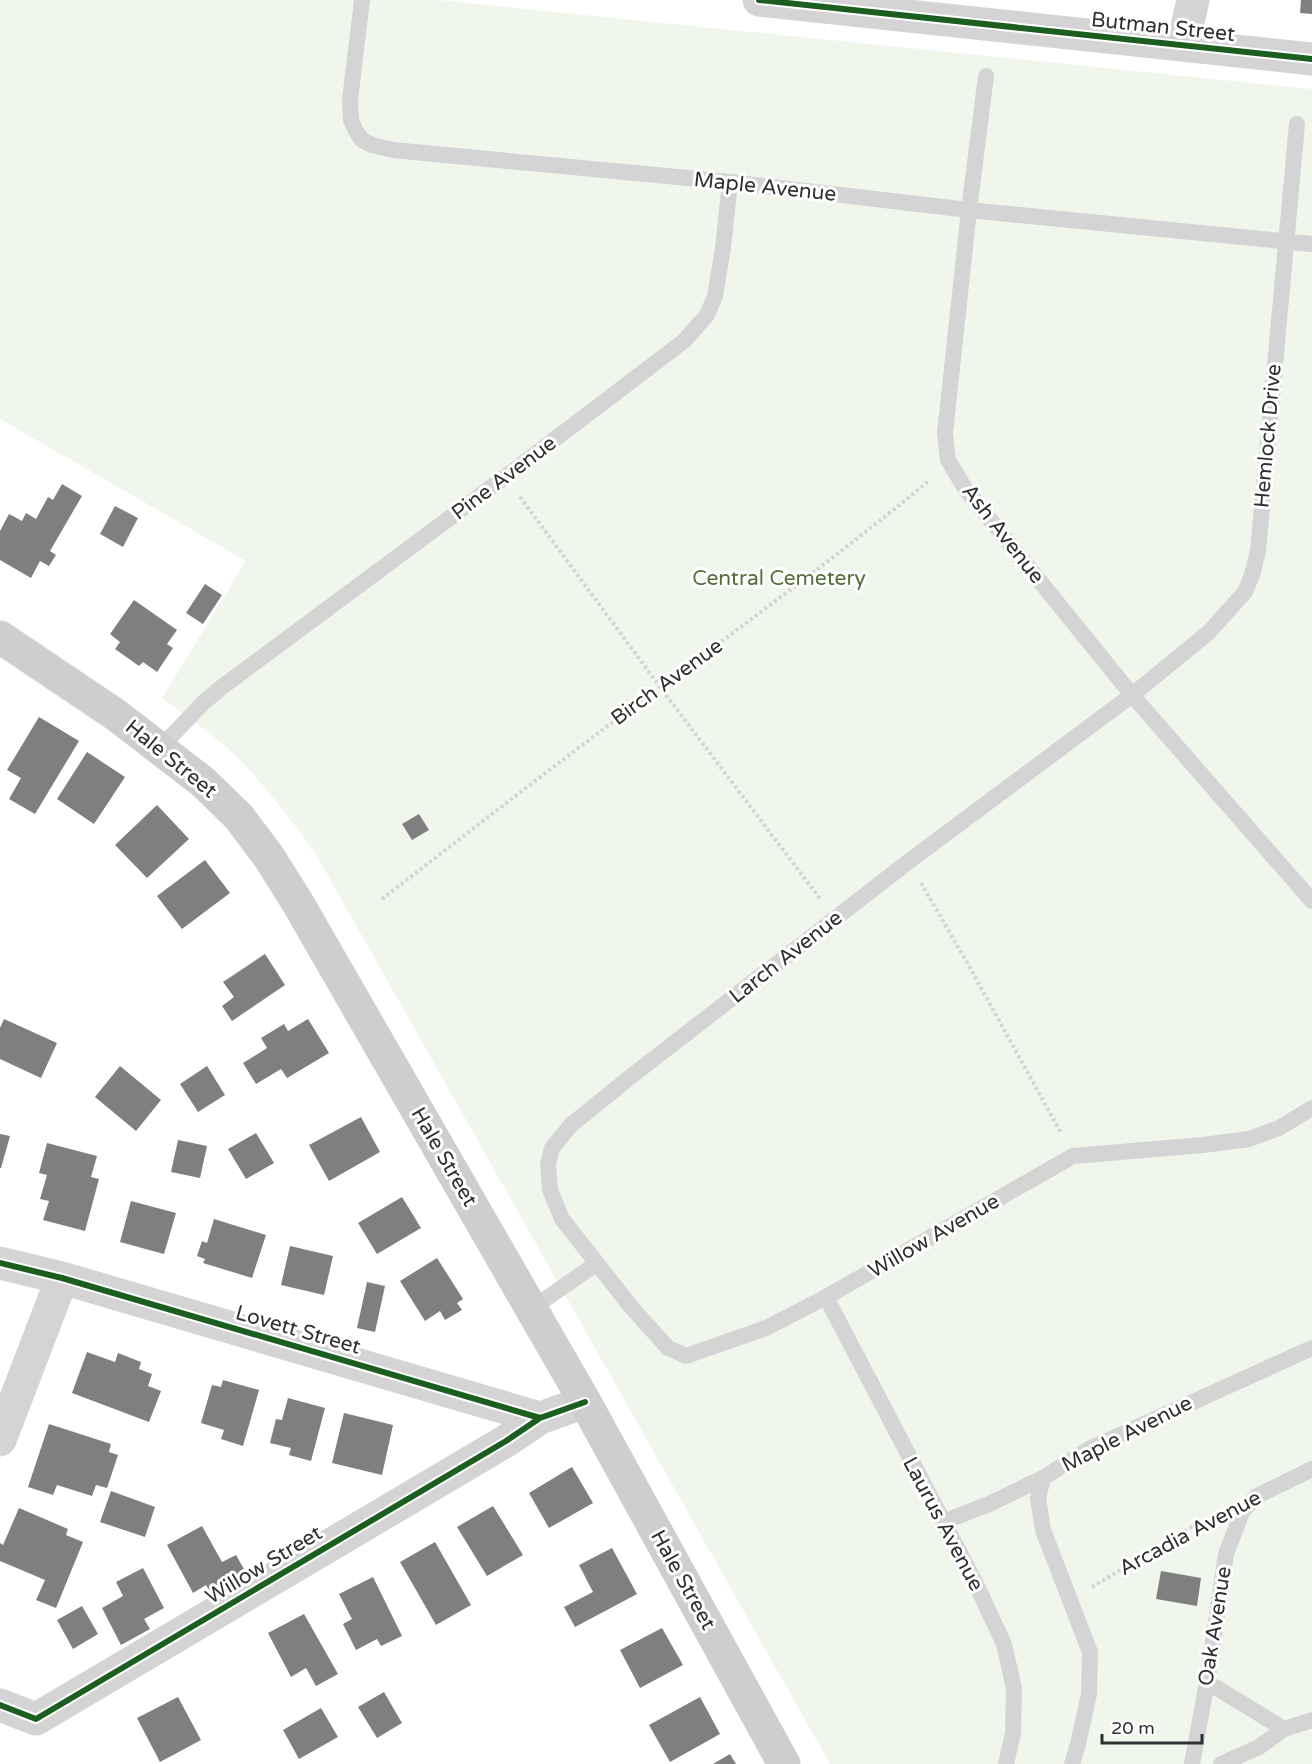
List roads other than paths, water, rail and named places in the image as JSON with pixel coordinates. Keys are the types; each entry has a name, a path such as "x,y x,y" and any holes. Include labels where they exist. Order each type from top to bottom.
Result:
{"main road":[{"name":"Hale Street","path":"0,638 116,715 203,782 239,817 269,857 585,1402 784,1764"}],"street":[{"name":"Butman Street","path":"759,0 997,13 1183,45 1312,59"},
{"path":"1183,45 1193,0"},
{"name":"Lovett Street","path":"0,1263 62,1278 540,1418"},
{"path":"0,1440 62,1278"},
{"path":"540,1418 585,1402"},
{"name":"Willow Street","path":"0,1705 36,1719 506,1441 540,1418"}],"lane":[{"name":"Maple Avenue","path":"362,0 350,99 351,120 362,140 372,145 393,150 730,182 969,210 1312,244"},
{"name":"Ash Avenue","path":"986,76 945,433 948,460 966,490 1132,695 1312,901"},
{"name":"Hemlock Drive","path":"1132,695 1208,633 1245,592 1252,575 1259,540 1298,124"},
{"name":"Pine Avenue","path":"160,748 222,687 506,477 684,341 707,315 715,296 730,182"},
{"name":"Larch Avenue","path":"596,1264 562,1219 550,1190 548,1164 552,1148 571,1125 908,862 1132,695"},
{"name":"Willow Avenue","path":"596,1264 668,1348 686,1356 766,1328 1074,1156 1249,1139 1279,1128 1312,1108"},
{"path":"531,1309 596,1264"},
{"name":"Laurus Avenue","path":"825,1297 975,1582 1004,1644 1014,1688 1013,1733 1006,1764"},
{"name":"Maple Avenue","path":"943,1522 989,1504 1043,1478 1089,1449 1312,1348"},
{"name":"Arcadia Avenue","path":"1257,1496 1312,1468"},
{"path":"1043,1478 1038,1498 1043,1530 1090,1652 1089,1694 1072,1764"},
{"name":"Oak Avenue","path":"1192,1764 1226,1554 1242,1512 1257,1496"},
{"path":"1207,1682 1284,1729"},
{"path":"1221,1764 1259,1747 1284,1729 1312,1720"}],"park label":[{"name":"Central Cemetery","path":"779,578"}]}
